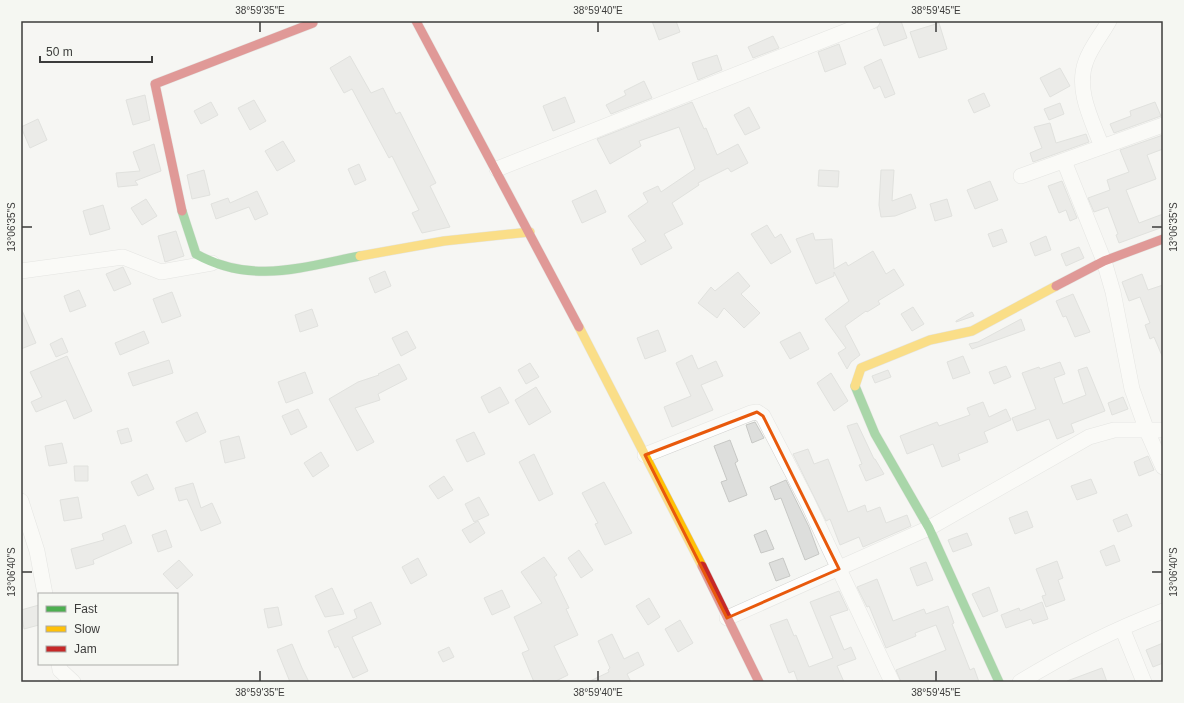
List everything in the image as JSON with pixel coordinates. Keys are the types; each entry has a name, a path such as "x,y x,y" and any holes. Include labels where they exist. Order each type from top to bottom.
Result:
{"street":[{"path":"416,21 530,232 645,455 759,682"},
{"path":"497,169 872,21"},
{"path":"1102,147 1084,102 1081,79 1086,60 1109,21"},
{"path":"313,23 155,84 182,211 196,254 212,263 236,269 261,272 301,267 472,236 530,232"},
{"path":"1021,176 1163,125"},
{"path":"1064,161 1104,261 1113,292 1132,389 1147,431 1163,467"},
{"path":"999,682 929,528 872,427 855,387 857,376 861,368 930,340 972,331 1104,261 1163,239"},
{"path":"21,271 123,257 161,272 212,263"},
{"path":"645,455 751,413 757,412 763,416 839,569 892,682"},
{"path":"727,618 929,528 1089,437 1114,430 1163,430"},
{"path":"21,501 37,551 45,593"},
{"path":"1020,682 1058,659 1122,628 1163,611"},
{"path":"1122,628 1144,682"},
{"path":"59,665 60,670 73,682"}],"highlighted area":[{"path":"757,412 763,416 839,569 727,618 645,455"}],"building":[{"path":"652,21 676,21 680,32 659,40"},
{"path":"881,21 901,21 907,38 884,46 877,28"},
{"path":"939,23 947,49 919,58 910,32"},
{"path":"773,36 779,48 753,58 748,47"},
{"path":"839,44 846,64 825,72 818,52"},
{"path":"717,55 722,70 698,80 692,63"},
{"path":"350,56 371,93 383,88 396,114 400,112 436,183 430,186 450,227 422,233 412,213 419,210 392,156 389,158 352,89 344,93 330,68"},
{"path":"881,59 895,94 885,98 880,86 874,89 864,67"},
{"path":"1060,68 1070,86 1050,97 1040,78"},
{"path":"644,81 652,98 611,114 606,105 626,95 624,91"},
{"path":"984,93 990,106 974,113 968,100"},
{"path":"145,95 150,120 133,125 126,100"},
{"path":"565,97 575,122 553,131 543,106"},
{"path":"254,100 266,121 250,130 238,108"},
{"path":"211,102 218,115 201,124 194,111"},
{"path":"692,102 704,129 706,128 717,155 738,144 748,163 731,172 728,168 698,183 699,185 672,203 683,224 664,234 672,248 641,265 632,249 646,241 628,216 648,202 643,193 658,186 661,192 695,169 694,166 679,127 639,141 641,146 610,164 597,139"},
{"path":"1155,102 1161,116 1114,133 1110,124 1131,116 1130,111"},
{"path":"1060,103 1064,114 1049,120 1044,109"},
{"path":"749,107 760,128 745,135 734,115"},
{"path":"38,119 47,140 30,148 21,127"},
{"path":"1050,123 1056,143 1086,134 1089,142 1033,162 1030,153 1042,148 1034,127"},
{"path":"1163,135 1163,149 1147,155 1156,179 1126,190 1139,223 1163,214 1163,227 1119,243 1116,235 1118,234 1108,207 1094,212 1088,198 1110,190 1107,180 1129,172 1120,150"},
{"path":"283,141 295,161 277,171 265,151"},
{"path":"154,144 161,171 135,181 138,185 118,187 116,173 140,171 133,152"},
{"path":"359,164 366,180 355,185 348,169"},
{"path":"204,170 210,195 192,199 187,175"},
{"path":"819,170 839,171 838,187 818,186"},
{"path":"881,170 894,170 892,201 911,194 916,208 895,216 881,217 879,205"},
{"path":"990,181 998,200 975,209 967,190"},
{"path":"1062,181 1077,218 1070,221 1066,210 1059,213 1048,186"},
{"path":"596,190 606,212 582,223 572,201"},
{"path":"257,191 268,214 255,220 249,207 216,219 211,204 228,198 230,203"},
{"path":"146,199 157,216 142,225 131,208"},
{"path":"947,199 952,216 935,221 930,204"},
{"path":"103,205 110,229 90,235 83,211"},
{"path":"767,225 775,238 781,234 791,252 771,264 751,234"},
{"path":"1002,229 1007,242 993,247 988,234"},
{"path":"176,231 184,256 165,262 158,236"},
{"path":"813,233 815,240 832,239 834,269 846,262 848,266 873,251 886,274 894,269 904,285 878,301 880,304 867,312 866,311 845,326 860,355 851,362 847,369 838,353 846,348 825,319 849,301 834,272 834,276 816,284 796,239"},
{"path":"1046,236 1051,250 1035,256 1030,243"},
{"path":"1079,247 1084,258 1066,266 1061,254"},
{"path":"123,267 131,284 114,291 106,274"},
{"path":"385,271 391,286 375,293 369,278"},
{"path":"738,272 750,286 741,294 760,313 744,328 724,308 717,318 698,303 711,287 715,291"},
{"path":"1142,274 1148,290 1163,285 1163,358 1154,337 1150,339 1145,325 1150,323 1140,297 1129,301 1122,282"},
{"path":"79,290 86,306 70,312 64,296"},
{"path":"172,292 181,316 162,323 153,299"},
{"path":"1073,294 1090,332 1075,337 1066,316 1063,317 1056,301"},
{"path":"913,307 924,324 912,331 901,314"},
{"path":"21,308 36,343 21,349"},
{"path":"312,309 318,326 300,332 295,315"},
{"path":"972,312 974,316 956,322 956,321"},
{"path":"1021,319 1025,330 972,349 969,344 978,342"},
{"path":"658,330 666,351 645,359 637,338"},
{"path":"144,331 149,343 120,355 115,343"},
{"path":"407,331 416,348 401,356 392,338"},
{"path":"800,332 809,349 790,359 780,342"},
{"path":"62,338 68,352 56,357 50,344"},
{"path":"692,355 698,369 716,361 723,376 701,385 713,410 672,427 664,407 691,396 676,363"},
{"path":"67,356 92,411 74,419 66,400 36,412 31,402 42,397 30,372"},
{"path":"963,356 970,373 953,379 947,362"},
{"path":"169,360 173,373 133,386 128,373"},
{"path":"1060,362 1065,374 1054,378 1063,404 1086,395 1078,370 1087,367 1105,411 1071,424 1074,432 1057,439 1049,419 1017,431 1012,418 1036,409 1022,373"},
{"path":"530,363 539,377 526,384 518,370"},
{"path":"399,364 407,379 378,394 380,400 355,408 374,442 357,451 329,399 358,382 379,375 378,374"},
{"path":"1006,366 1011,377 994,384 989,372"},
{"path":"888,370 891,377 875,383 872,376"},
{"path":"305,372 313,393 286,403 278,382"},
{"path":"831,373 848,401 834,411 817,383"},
{"path":"500,387 509,403 489,413 481,397"},
{"path":"536,387 551,412 529,425 515,400"},
{"path":"1123,397 1128,409 1112,415 1108,403"},
{"path":"983,402 989,417 1006,409 1011,420 984,432 988,442 958,454 960,460 942,467 933,444 907,454 900,436 937,422 939,426 970,415 967,408"},
{"path":"298,409 307,427 291,435 282,416"},
{"path":"197,412 206,432 186,442 176,422"},
{"path":"755,422 764,438 752,443 746,425"},
{"path":"857,423 874,459 884,474 866,481 859,465 862,464 847,426"},
{"path":"128,428 132,441 121,444 117,431"},
{"path":"474,432 485,454 467,462 456,440"},
{"path":"239,436 245,458 225,463 220,441"},
{"path":"730,440 738,461 735,463 747,495 729,502 721,482 727,480 714,446"},
{"path":"62,443 67,463 49,466 45,446"},
{"path":"808,449 814,464 828,459 848,512 865,505 867,512 880,507 886,523 907,515 911,526 863,547 859,537 840,545 830,519 826,521 793,454"},
{"path":"321,452 329,466 313,477 304,463"},
{"path":"534,454 553,494 539,501 519,462"},
{"path":"1148,456 1154,470 1139,476 1134,462"},
{"path":"74,466 88,466 88,481 75,481"},
{"path":"147,474 154,489 138,496 131,482"},
{"path":"444,476 453,490 438,499 429,486"},
{"path":"1091,479 1097,493 1077,500 1071,486"},
{"path":"786,480 809,527 819,554 805,560 781,498 775,500 770,487"},
{"path":"604,482 632,533 605,545 595,524 598,523 582,493"},
{"path":"193,483 201,508 212,503 221,523 201,531 187,499 179,501 175,488"},
{"path":"78,497 82,518 64,521 60,500"},
{"path":"479,497 489,515 474,522 465,504"},
{"path":"1027,511 1033,527 1015,534 1009,518"},
{"path":"1127,514 1132,526 1118,532 1113,520"},
{"path":"478,521 485,533 470,543 462,530"},
{"path":"125,525 132,543 93,560 94,564 76,569 71,549 104,540 102,534"},
{"path":"166,530 172,547 158,552 152,535"},
{"path":"766,530 774,549 761,553 754,535"},
{"path":"967,533 972,545 953,552 948,540"},
{"path":"1114,545 1120,561 1106,566 1100,551"},
{"path":"579,550 593,570 581,578 568,558"},
{"path":"544,557 557,575 554,577 569,608 566,609 578,635 554,646 568,675 554,682 534,682 522,653 529,650 514,617 542,603 521,572"},
{"path":"418,558 427,575 411,584 402,567"},
{"path":"783,558 790,576 776,581 769,563"},
{"path":"179,560 193,575 177,589 163,574"},
{"path":"1057,561 1063,578 1058,580 1065,600 1046,607 1042,596 1046,595 1036,569"},
{"path":"926,562 933,580 917,586 910,568"},
{"path":"877,579 893,621 924,609 926,614 948,606 954,623 952,624 970,670 974,668 979,682 901,682 896,670 946,650 936,625 915,633 916,636 886,648 869,606 867,607 857,587"},
{"path":"989,587 998,611 983,617 972,594"},
{"path":"332,588 344,614 325,617 315,596"},
{"path":"502,590 510,607 492,615 484,598"},
{"path":"839,591 848,610 830,616 844,650 851,647 856,659 837,666 844,682 798,682 794,671 789,673 770,625 787,619 794,636 796,635 809,667 833,658 810,602"},
{"path":"649,598 660,617 648,625 636,606"},
{"path":"371,602 381,624 352,637 368,671 353,678 338,646 335,648 328,631 357,618 354,610"},
{"path":"1042,602 1048,619 1033,624 1031,619 1006,628 1001,615 1019,608 1020,611"},
{"path":"38,605 38,625 24,629 21,610"},
{"path":"278,607 282,625 268,628 264,609"},
{"path":"680,620 693,643 678,652 665,629"},
{"path":"612,634 624,659 638,652 644,665 627,674 631,682 588,682 609,672 608,670 610,668 598,641"},
{"path":"1163,643 1163,663 1153,667 1146,650"},
{"path":"292,644 309,682 290,682 277,650"},
{"path":"449,647 454,657 443,662 438,652"},
{"path":"1102,668 1107,682 1067,682 1067,681"}],"traffic: fast":[{"path":"182,211 196,254 217,263 237,269 277,271 318,265 360,256"},
{"path":"855,386 875,434 929,528 999,682"}],"traffic: slow":[{"path":"360,256 444,241 530,232"},
{"path":"855,386 861,368 930,340 972,331 1056,286"},
{"path":"579,327 702,566"}],"traffic: jam":[{"path":"416,21 579,327"},
{"path":"182,211 155,84 313,23"},
{"path":"1056,286 1104,261 1163,239"},
{"path":"702,566 759,682"}]}
